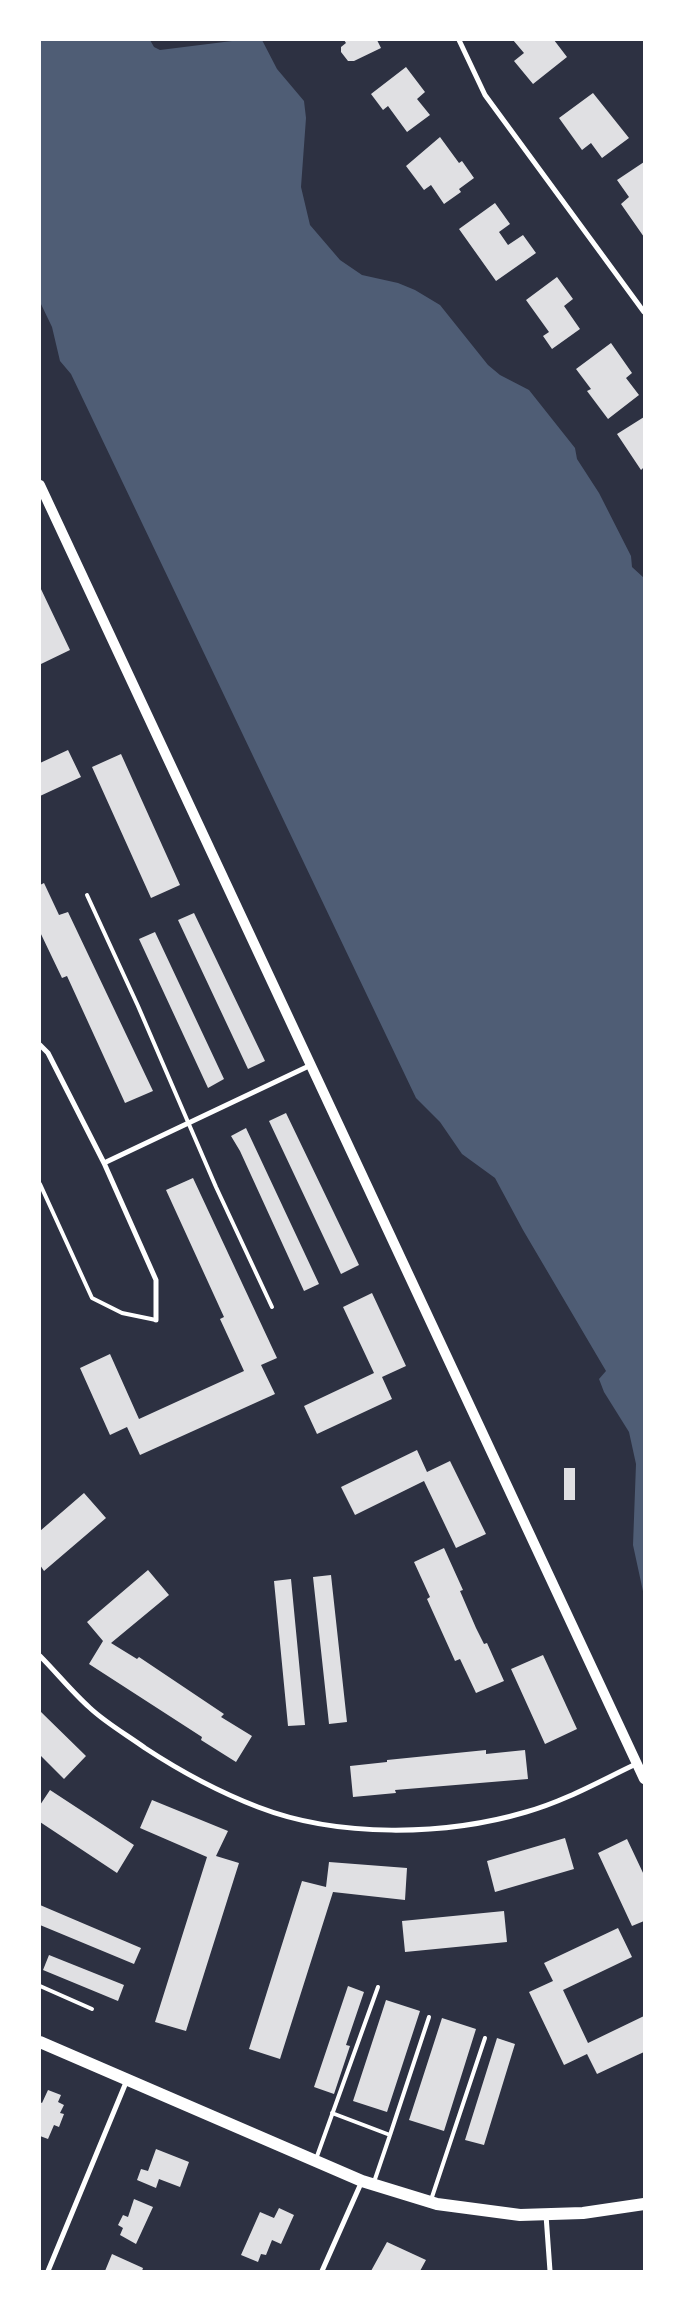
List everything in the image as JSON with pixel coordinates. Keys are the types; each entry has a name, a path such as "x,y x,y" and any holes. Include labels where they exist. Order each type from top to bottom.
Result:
{"main road":[{"path":"40,485 644,1779"},
{"path":"40,2042 368,2183 430,2202 485,2212 520,2215 583,2213 644,2204"}],"street":[{"path":"459,40 485,95 644,312"},
{"path":"40,1045 48,1053 104,1163 156,1280 156,1320"},
{"path":"104,1163 311,1065"},
{"path":"40,1656 91,1709 173,1766 260,1808 315,1822 378,1831 437,1829 473,1825 526,1813 562,1800 637,1763"},
{"path":"48,2271 127,2080"},
{"path":"322,2271 368,2183"},
{"path":"546,2214 550,2271"}],"lane":[{"path":"87,895 272,1307"},
{"path":"40,1184 92,1298 122,1313 156,1320"},
{"path":"40,1986 92,2009"},
{"path":"316,2161 378,1988"},
{"path":"368,2183 390,2135 429,2016"},
{"path":"430,2202 485,2038"},
{"path":"332,2113 390,2135"}],"water":[{"path":"40,40 150,40 154,47 160,50 240,40 262,40 277,69 304,101 306,118 301,187 310,225 340,260 362,275 398,283 415,290 440,305 488,365 500,375 529,390 575,448 577,459 599,493 631,556 632,567 644,578 644,1596 633,1545 636,1464 629,1432 604,1392 599,1379 606,1371 523,1230 495,1178 462,1154 440,1122 416,1098 71,374 60,361 52,327 40,302"}],"building":[{"path":"344,40 377,40 381,48 354,61 348,61 341,52 341,47 346,43"},
{"path":"513,40 554,40 567,57 533,84 514,61 524,53"},
{"path":"406,67 425,92 417,99 430,115 407,132 388,106 383,110 371,94"},
{"path":"593,93 629,138 602,158 591,143 582,150 559,118"},
{"path":"440,137 459,163 462,161 474,178 459,189 461,192 444,204 431,185 424,190 406,166"},
{"path":"644,162 644,237 621,204 629,197 617,180"},
{"path":"495,203 510,224 499,232 508,245 523,235 536,253 496,281 459,229"},
{"path":"557,277 573,299 564,306 580,329 552,349 543,336 549,332 526,300"},
{"path":"611,343 632,373 626,378 639,395 608,419 587,391 591,389 576,369"},
{"path":"644,417 644,467 641,470 617,434"},
{"path":"40,587 70,650 41,664 40,662"},
{"path":"68,750 81,777 40,796 40,763"},
{"path":"121,754 180,885 151,898 92,767"},
{"path":"44,883 59,915 68,912 153,1091 125,1103 67,976 62,978 40,932 40,885"},
{"path":"194,913 265,1061 248,1069 178,920"},
{"path":"155,932 224,1079 208,1088 139,939"},
{"path":"286,1113 359,1265 341,1274 269,1121"},
{"path":"246,1128 319,1284 304,1291 240,1151 231,1136"},
{"path":"193,1178 277,1358 261,1365 275,1394 140,1455 127,1427 110,1435 80,1368 110,1354 139,1419 244,1371 220,1319 224,1317 166,1190"},
{"path":"372,1293 406,1366 382,1377 392,1399 317,1434 304,1406 374,1373 343,1307"},
{"path":"417,1450 427,1472 450,1461 486,1534 456,1548 424,1481 355,1515 341,1487"},
{"path":"564,1468 575,1468 575,1500 564,1500"},
{"path":"84,1493 106,1518 44,1571 40,1565 40,1531"},
{"path":"444,1548 463,1590 460,1591 476,1628 484,1644 487,1643 504,1681 476,1693 460,1659 455,1661 427,1599 430,1597 414,1562"},
{"path":"148,1570 169,1595 111,1643 137,1659 139,1657 224,1714 221,1717 252,1736 236,1762 201,1740 202,1737 89,1664 103,1641 87,1622"},
{"path":"331,1575 347,1722 329,1724 313,1577"},
{"path":"291,1579 305,1725 288,1726 274,1581"},
{"path":"543,1655 577,1729 545,1744 511,1669"},
{"path":"40,1711 86,1756 64,1779 40,1755"},
{"path":"486,1750 486,1754 525,1750 528,1779 395,1790 396,1793 353,1797 350,1766 387,1762 387,1760"},
{"path":"50,1790 134,1845 117,1873 40,1822 40,1805"},
{"path":"152,1800 228,1831 216,1856 239,1863 186,2031 155,2022 207,1857 140,1828"},
{"path":"565,1838 574,1869 495,1892 487,1861"},
{"path":"627,1839 644,1875 644,1921 632,1926 598,1853"},
{"path":"329,1862 407,1868 405,1900 333,1892 280,2059 249,2049 302,1881 326,1887"},
{"path":"40,1905 141,1948 134,1964 40,1925"},
{"path":"504,1911 507,1942 405,1952 402,1921"},
{"path":"618,1928 632,1957 563,1990 588,2043 644,2016 644,2052 597,2074 587,2054 564,2065 529,1992 553,1981 544,1963"},
{"path":"49,1955 124,1985 118,2001 43,1970"},
{"path":"348,1986 364,1992 346,2045 350,2046 334,2094 314,2087"},
{"path":"386,2000 420,2011 387,2112 353,2101"},
{"path":"442,2018 476,2029 444,2131 409,2120"},
{"path":"497,2038 515,2044 484,2145 465,2140"},
{"path":"48,2090 61,2095 58,2102 64,2105 60,2113 64,2114 59,2127 54,2125 48,2139 40,2136 40,2102 42,2103"},
{"path":"156,2149 189,2162 180,2187 159,2179 156,2188 137,2180 141,2169 148,2171"},
{"path":"134,2199 153,2207 136,2244 120,2235 123,2228 118,2225 123,2215 128,2217"},
{"path":"279,2208 294,2215 281,2244 272,2240 266,2255 261,2254 258,2262 241,2255 260,2212 274,2218"},
{"path":"387,2242 426,2260 420,2271 371,2271"},
{"path":"112,2254 143,2268 142,2271 105,2271"}]}
